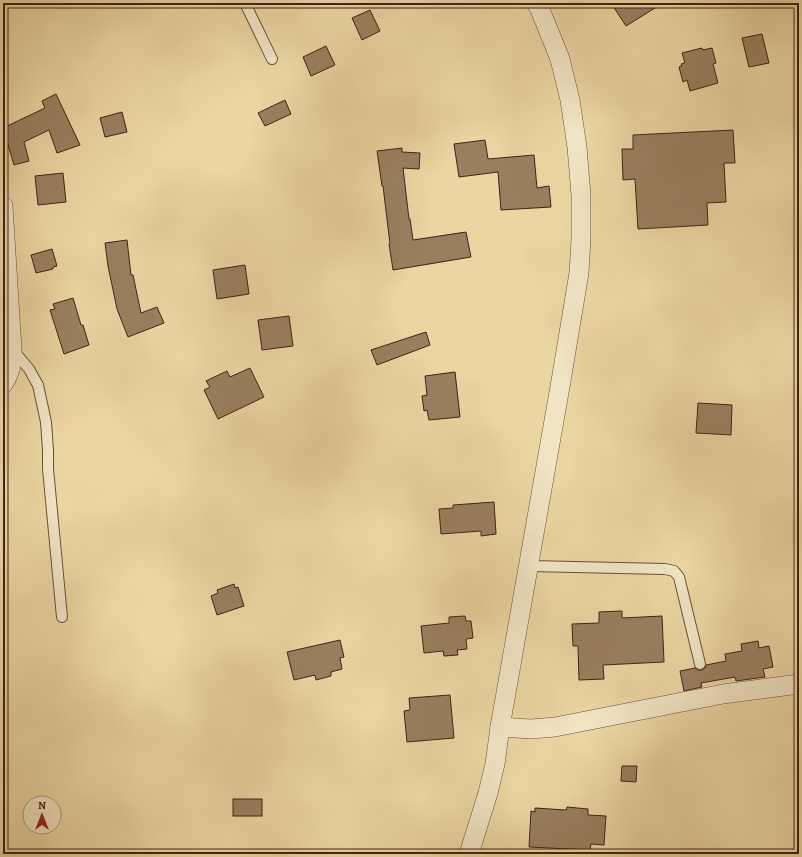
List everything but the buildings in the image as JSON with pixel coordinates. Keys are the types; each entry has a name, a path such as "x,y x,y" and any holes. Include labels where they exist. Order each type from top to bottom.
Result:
{"street":[{"path":"469,854 490,786 495,764 500,727 579,273 581,195 577,147 570,100 560,59 536,3"},
{"path":"3,206 12,349 12,365 3,384"},
{"path":"500,727 531,729 556,727 723,694 799,684"}],"lane":[{"path":"245,3 272,59"},
{"path":"12,349 29,369 38,385 46,422 48,469 62,618"},
{"path":"529,566 665,569 674,571 679,577 700,664"}]}
